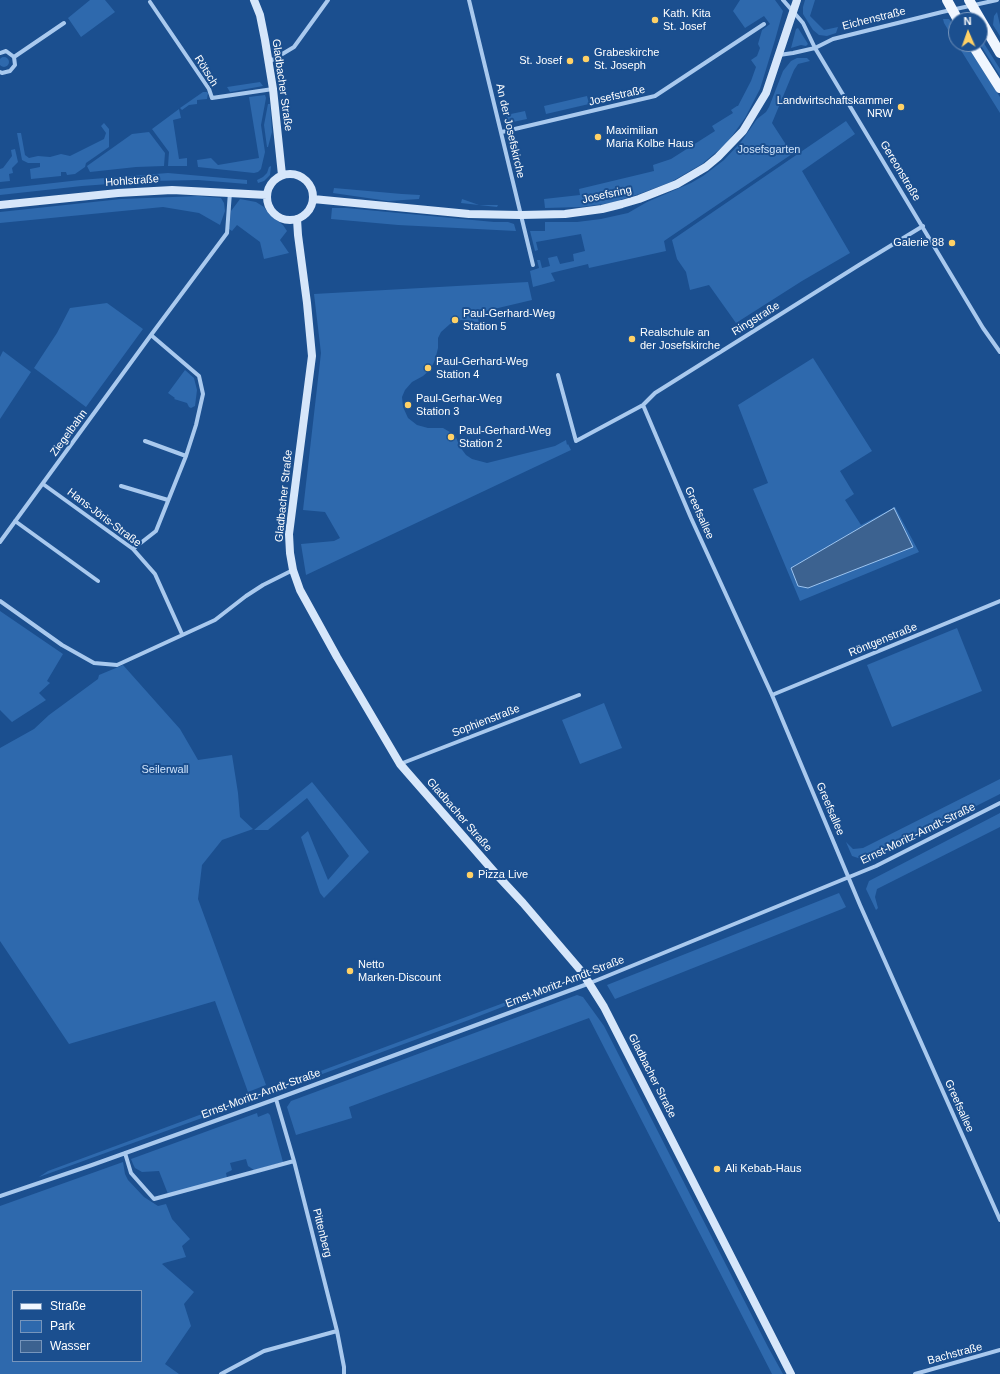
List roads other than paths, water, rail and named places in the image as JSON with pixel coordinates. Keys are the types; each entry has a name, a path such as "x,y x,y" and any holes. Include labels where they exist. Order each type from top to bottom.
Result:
{"main road":[{"name":"Gladbacher Straße","path":"254,0 260,15 269,62 282,175"},
{"name":"Josefsring","path":"313,199 469,214 564,214 602,209 622,204 677,184 706,167 729,147 743,131 766,94 797,0"},
{"path":"947,0 952,10"},
{"path":"970,2 1000,54"},
{"path":"977,52 1000,88"},
{"path":"282,175 297,175 309,184 312,191 313,199 311,206 308,211 297,219 289,220 275,215 267,202 267,195 271,183 282,175"},
{"name":"Hohlstraße","path":"0,205 118,192 172,190 267,195"},
{"name":"Gladbacher Straße","path":"297,219 312,356 289,534 293,570 300,590 400,764 523,903 590,983 604,1006 791,1374"}],"street":[{"path":"269,62 294,47 328,0"},
{"name":"An der Josefskirche","path":"470,0 533,265"},
{"name":"Gereonstraße","path":"782,0 803,23 815,48 900,190 983,328 1000,352"},
{"name":"Eichenstraße","path":"779,55 815,48 833,38 952,10 970,2 997,0"},
{"name":"Rötsch","path":"150,2 209,89 212,98 273,89"},
{"path":"14,57 64,23"},
{"name":"Josefstraße","path":"502,132 654,96 764,24"},
{"path":"0,53 6,51 14,57 15,65 10,71 0,72"},
{"name":"Ziegelbahn","path":"0,542 227,233 230,192"},
{"name":"Ringstraße","path":"558,375 576,441 643,406 655,393 923,226"},
{"path":"133,549 156,531 186,456 196,426 203,394 199,376 151,335"},
{"name":"Greefsallee","path":"643,406 691,518 772,695 848,876 1000,1220"},
{"path":"145,440 186,456"},
{"name":"Hans-Jöris-Straße","path":"43,484 133,549 155,574 182,634"},
{"path":"121,486 168,500"},
{"path":"15,522 98,581"},
{"path":"0,601 62,645 94,663 117,665 215,620 246,596 293,570"},
{"name":"Röntgenstraße","path":"772,695 1000,601"},
{"name":"Sophienstraße","path":"400,764 579,696"},
{"name":"Ernst-Moritz-Arndt-Straße","path":"0,1196 276,1099 590,983 848,876 876,866 1000,803"},
{"name":"Pittenberg","path":"276,1099 294,1161 337,1331 344,1366 344,1374"},
{"path":"125,1153 131,1173 154,1199 294,1161"},
{"path":"221,1374 264,1351 337,1331"},
{"name":"Bachstraße","path":"915,1374 1000,1350"}],"water":[{"path":"894,508 913,547 808,588 798,586 791,568"}],"place":[{"name":"Kath. Kita St. Josef","path":"655,20"},
{"name":"Grabeskirche St. Joseph","path":"586,59"},
{"name":"St. Josef","path":"570,61"},
{"name":"Landwirtschaftskammer NRW","path":"901,107"},
{"name":"Maximilian Maria Kolbe Haus","path":"598,137"},
{"name":"Galerie 88","path":"952,243"},
{"name":"Paul-Gerhard-Weg Station 5","path":"455,320"},
{"name":"Realschule an der Josefskirche","path":"632,339"},
{"name":"Paul-Gerhard-Weg Station 4","path":"428,368"},
{"name":"Paul-Gerhar-Weg Station 3","path":"408,405"},
{"name":"Paul-Gerhard-Weg Station 2","path":"451,437"},
{"name":"Pizza Live","path":"470,875"},
{"name":"Netto Marken-Discount","path":"350,971"},
{"name":"Ali Kebab-Haus","path":"717,1169"}],"park label":[{"name":"Josefsgarten","path":"769,150"},
{"name":"Seilerwall","path":"165,770"}]}
